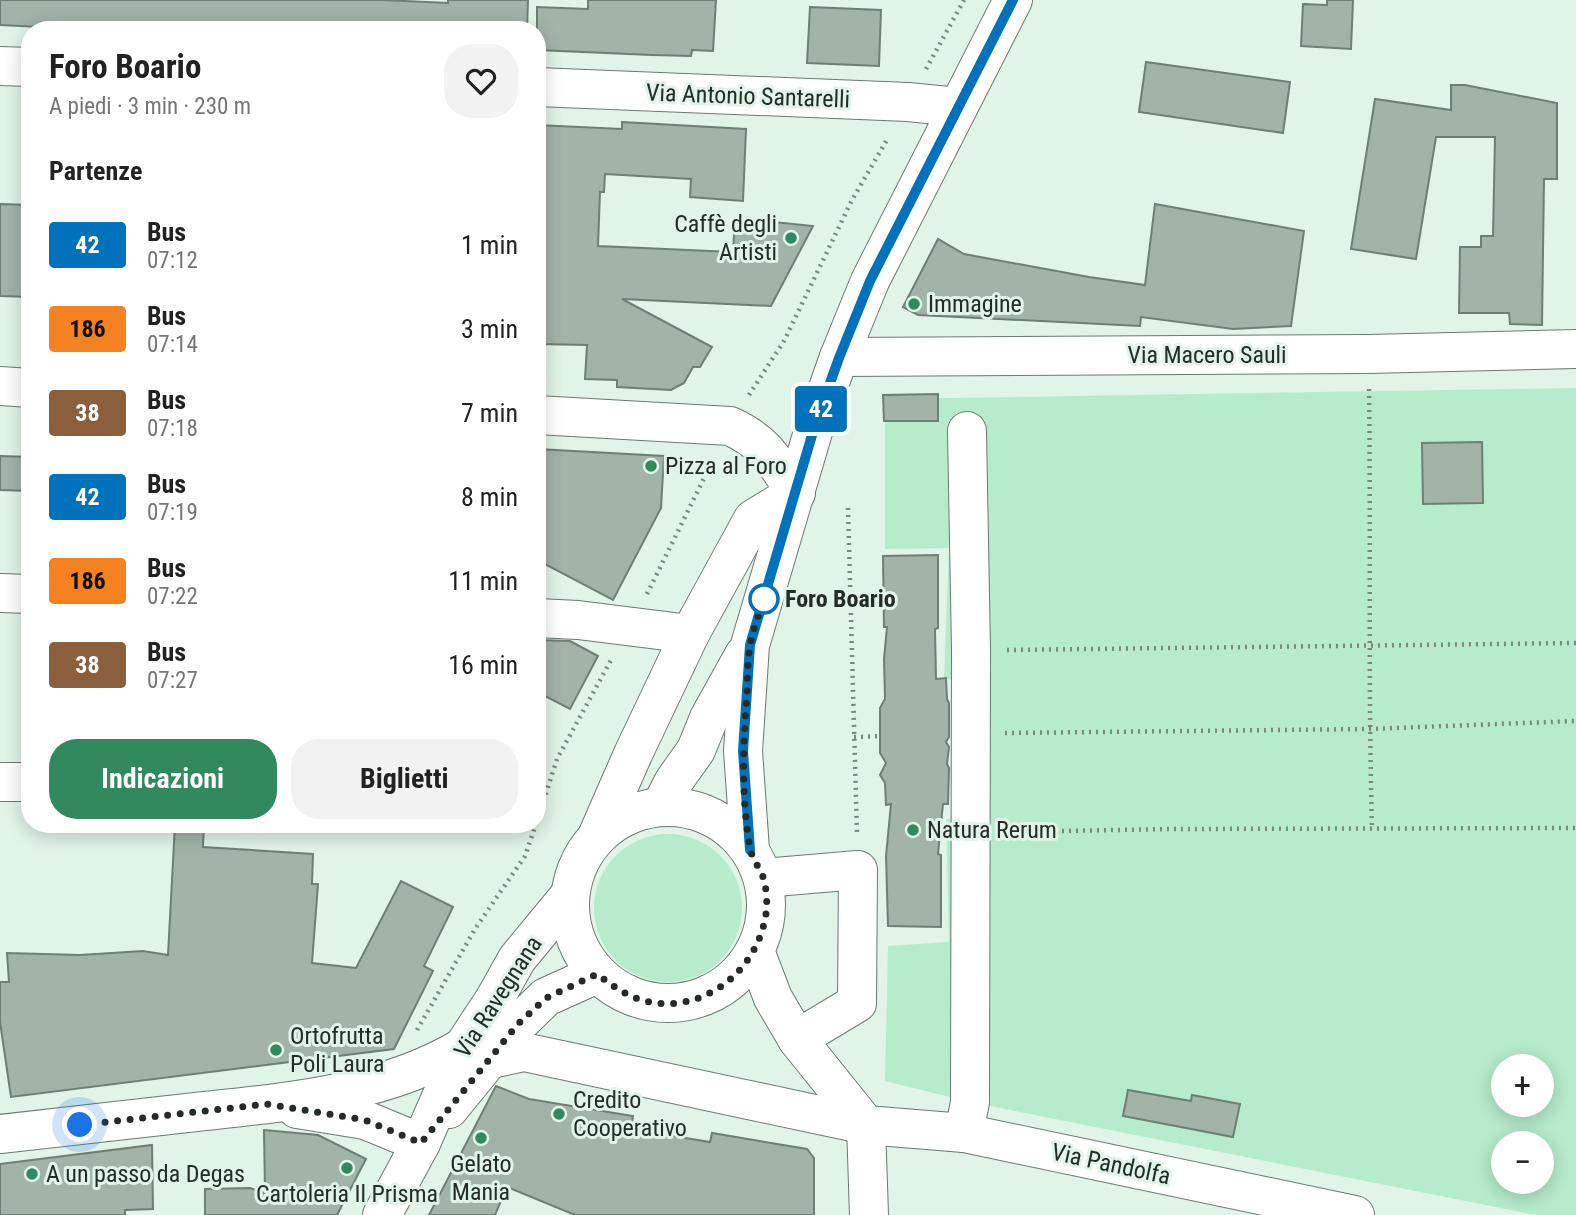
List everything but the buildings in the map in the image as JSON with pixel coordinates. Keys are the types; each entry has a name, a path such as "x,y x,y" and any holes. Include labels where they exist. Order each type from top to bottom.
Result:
{"street":[{"path":"661,806 674,781 696,750 709,718 750,645 815,425 870,281 1013,0"},
{"path":"0,66 21,67"},
{"name":"Via Antonio Santarelli","path":"546,88 908,102 958,107"},
{"name":"Via Macero Sauli","path":"839,358 1368,354 1576,349"},
{"path":"0,386 21,387"},
{"path":"546,416 730,426 752,436 770,454 796,493"},
{"path":"964,1133 970,1102 971,650 967,431"},
{"path":"750,645 743,751 766,915 762,934 744,967 730,981 710,993 687,1001 663,1003 638,999 616,989 597,974 580,951 571,924 569,896 574,873 598,834 690,634 753,519 796,493"},
{"path":"0,593 21,594"},
{"path":"546,618 690,634"},
{"path":"0,782 21,782"},
{"path":"598,834 638,811 661,806 687,808 712,816 733,831 757,864"},
{"path":"757,864 858,870 857,1003 797,1039"},
{"name":"Via Ravegnana","path":"382,1215 421,1143 477,1053 494,1000 517,959 569,896"},
{"path":"755,951 773,998 797,1039 866,1125 869,1215"},
{"name":"Via Ravegnana","path":"477,1053 518,1024 546,998 597,974"},
{"name":"Via Pandolfa","path":"477,1053 524,1052 866,1125 964,1133 1355,1215"},
{"path":"0,1134 267,1104 372,1086 438,1062 477,1053"},
{"path":"267,1104 365,1120 421,1143"}],"path":[{"path":"1368,354 1372,828"},
{"path":"848,508 858,870"},
{"path":"971,650 1576,643"},
{"path":"970,734 1370,729 1576,721"},
{"path":"854,737 882,736"},
{"path":"970,833 1173,829 1576,828"}],"green space":[{"path":"1576,388 1576,1215 1536,1215 970,1102 885,1081 888,946 949,942 946,819 958,817 953,679 944,679 949,548 885,549 885,399"},
{"path":"668,834 696,839 721,855 737,880 742,908 737,936 721,961 696,977 668,982 640,977 615,961 599,936 594,908 599,880 615,855 640,839"}],"bus line":[{"name":"42","path":"750,850 743,751 750,645 815,425 870,281 1013,0"}],"place":[{"name":"Caffè degli Artisti","path":"791,238"},
{"name":"Immagine","path":"914,304"},
{"name":"Pizza al Foro","path":"651,466"},
{"name":"Foro Boario","path":"764,599"},
{"name":"Natura Rerum","path":"913,830"},
{"name":"Ortofrutta Poli Laura","path":"276,1050"},
{"name":"Credito Cooperativo","path":"559,1114"},
{"name":"Gelato Mania","path":"481,1138"},
{"name":"Cartoleria Il Prisma","path":"347,1168"},
{"name":"A un passo da Degas","path":"32,1174"}],"route":[{"path":"80,1125 267,1104 365,1120 421,1143 518,1024 546,998 597,974 616,989 638,999 663,1003 687,1001 710,993 730,981 755,951 766,915 763,878 750,850 743,751 750,645 765,595 764,599"}]}
